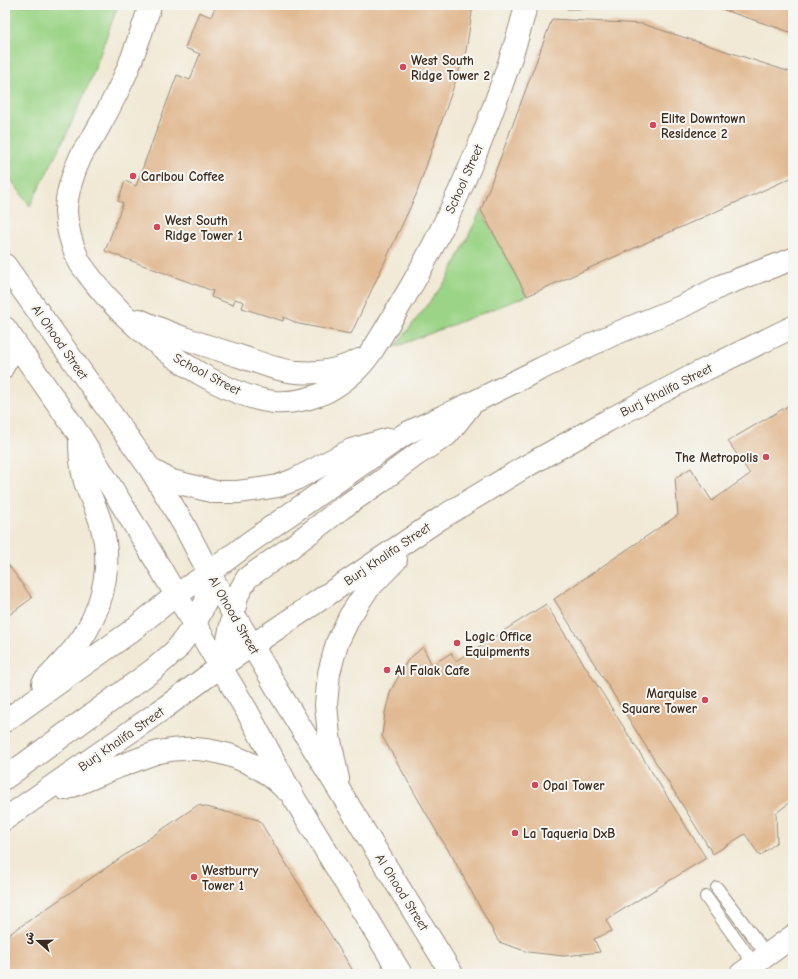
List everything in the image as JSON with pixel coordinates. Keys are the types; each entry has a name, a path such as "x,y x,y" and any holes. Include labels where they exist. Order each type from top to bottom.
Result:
{"street":[{"name":"School Street","path":"150,5 145,25 123,80 96,132 80,157 70,183 66,210 70,237 80,262 119,311 168,353 196,371 225,386 255,399 276,402 297,401 318,395 338,386 369,356 407,294 432,249 454,203 475,156 493,108 509,64 526,5"},
{"path":"150,470 172,482 215,492 238,492 278,486 294,480 351,450 405,434 591,345 683,306 723,285 793,243"},
{"path":"723,285 793,259"},
{"name":"Al Ohood Street","path":"5,265 150,470 184,525 209,573 278,692 452,974"},
{"path":"119,311 142,322 189,340 277,368 296,372 334,370 369,356"},
{"name":"Burj Khalifa Street","path":"5,819 160,711 220,667 441,518 523,468 606,421 692,376 793,327"},
{"path":"5,328 80,436 150,549 176,595 247,711 294,798 399,972"},
{"path":"220,667 227,645 236,596 247,578 416,455 447,435 474,402"},
{"path":"11,717 130,632 176,595 405,434"},
{"path":"11,717 73,649 85,633 102,596 107,559 105,540 101,523 87,489 82,472 80,436"},
{"path":"342,794 329,736 326,705 329,673 337,643 350,616 367,590 441,518"},
{"path":"5,778 153,670 176,650 195,624 206,601 209,573"},
{"path":"27,805 138,759 159,752 180,749 224,753 244,760 268,774 294,798"},
{"path":"754,964 793,936"},
{"path":"437,949 461,974"}],"lane":[{"path":"5,373 19,348"},
{"path":"717,888 754,964"},
{"path":"706,897 754,964"}],"green space":[{"path":"5,5 118,5 91,79 67,133 30,206 5,171"},
{"path":"481,210 527,296 395,347 448,278"}],"building":[{"path":"216,5 473,5 466,51 416,195 351,334 299,324 284,317 283,321 242,308 244,302 235,299 233,305 211,297 213,291 105,251 123,203 118,201 125,181 136,186 177,75 190,80 200,54 185,48 199,12 211,17"},
{"path":"567,5 692,5 692,6 567,9"},
{"path":"709,5 793,5 793,33"},
{"name":"Elite Downtown Residence 2","path":"552,19 643,24 793,73 793,177 527,296 481,210"},
{"name":"Marquise Square Tower","path":"793,403 793,800 776,813 777,842 760,856 745,834 713,854 554,599 678,515 675,478 691,468 712,501 750,474 728,441"},
{"path":"5,560 32,598 5,618"},
{"name":"Opal Tower","path":"546,604 706,858 606,920 612,931 594,939 600,952 564,956 528,952 499,942 452,856 382,736 385,713 391,690 407,661 423,647 432,665 451,653 456,661"},
{"name":"Westburry Tower 1","path":"198,805 259,820 355,974 5,974 5,937"}],"place":[{"name":"West South Ridge Tower 2","path":"403,67"},
{"name":"Elite Downtown Residence 2","path":"653,125"},
{"name":"Caribou Coffee","path":"133,176"},
{"name":"West South Ridge Tower 1","path":"157,227"},
{"name":"The Metropolis","path":"766,457"},
{"name":"Logic Office Equipments","path":"457,643"},
{"name":"Al Falak Cafe","path":"387,670"},
{"name":"Marquise Square Tower","path":"705,700"},
{"name":"Opal Tower","path":"535,785"},
{"name":"La Taqueria DxB","path":"515,833"},
{"name":"Westburry Tower 1","path":"194,877"}]}
